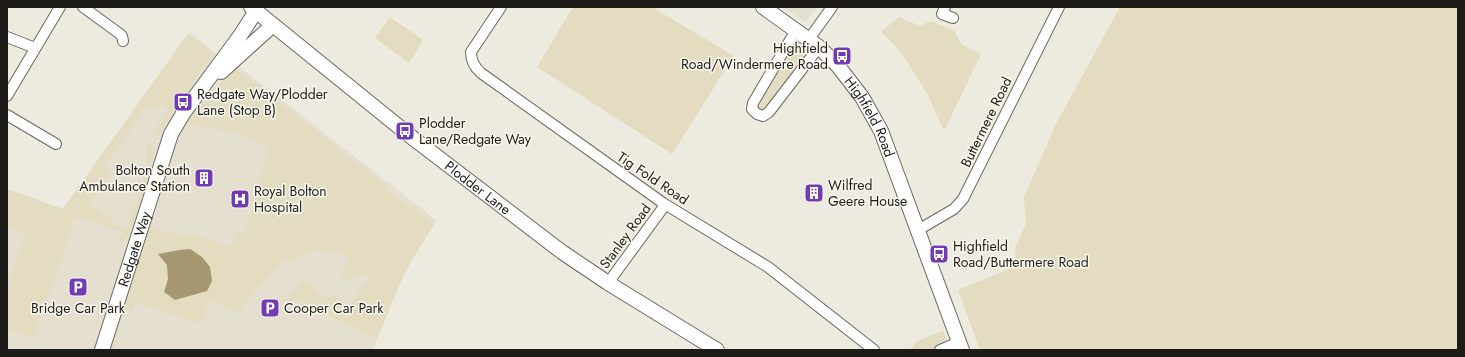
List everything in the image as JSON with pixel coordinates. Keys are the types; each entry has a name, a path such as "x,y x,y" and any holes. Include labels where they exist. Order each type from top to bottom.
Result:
{"street":[{"path":"7,96 60,7"},
{"path":"83,7 120,34 123,41"},
{"name":"Tig Fold Road","path":"501,7 471,52 471,60 475,68 665,205 768,267 874,350"},
{"name":"Highfield Road","path":"763,7 814,43 838,66 856,87 881,131 961,346"},
{"path":"796,30 753,103 752,109 757,114 763,116 770,112 814,43 832,7"},
{"path":"945,7 942,14 953,18"},
{"name":"Buttermere Road","path":"918,230 954,209 963,200 1059,7"},
{"name":"Plodder Lane","path":"254,9 414,139 562,252 608,283 717,350"},
{"name":"Redgate Way","path":"102,350 171,134 184,112 204,86 254,9"},
{"name":"Redgate Way","path":"204,86 273,25"},
{"path":"7,37 36,48"},
{"path":"7,115 56,144"},
{"name":"Stanley Road","path":"608,283 665,205"},
{"path":"940,350 961,346"}],"shaded area":[{"path":"573,7 652,7 734,56 672,154 537,67"},
{"path":"781,7 817,7 806,22"},
{"path":"1120,7 1458,7 1458,350 980,350 958,290 1016,266 1015,248 1026,224 1024,197 1056,124"},
{"path":"390,17 423,40 409,63 375,38"},
{"path":"899,17 920,26 931,21 954,31 962,45 981,54 944,131 928,95 901,52 881,32"},
{"name":"Royal Bolton Hospital","path":"189,32 214,52 241,68 436,220 404,273 373,350 7,350 7,189 63,209"},
{"path":"188,34 212,53 159,135 155,134 154,131 169,110 160,104 155,110 147,106 105,167 112,171 89,204 124,229 134,215 130,212 137,202 137,195 148,174 146,146 149,145 156,149 129,235 118,246 122,232 75,217 34,338 7,329 7,289 26,233 7,226 7,189 63,209"},
{"path":"794,43 808,54 768,108 761,111 758,109 758,103"},
{"path":"235,68 389,188 387,191 434,224 405,272 376,339 293,298 290,303 285,300 303,281 306,283 312,283 313,286 316,287 315,291 330,298 332,295 342,300 344,313 351,316 354,310 352,304 361,286 366,283 369,276 363,273 351,280 340,276 349,258 334,251 317,250 300,256 291,263 286,258 283,260 245,303 241,313 209,301 201,324 135,303 133,311 126,308 112,350 109,350 152,212 154,214 151,227 186,237 187,232 231,247 237,232 243,234 246,231 270,147 246,137 208,126 207,129 184,122"},
{"path":"190,249 202,257 210,267 212,281 207,291 175,300 164,292 168,279 167,265 158,254"},
{"path":"943,331 947,340 941,346 931,349 912,350 911,348 917,341"}],"place":[{"name":"Highfield Road/Windermere Road","path":"842,56"},
{"name":"Redgate Way/Plodder Lane (Stop B)","path":"183,102"},
{"name":"Plodder Lane/Redgate Way","path":"405,131"},
{"name":"Bolton South Ambulance Station","path":"204,178"},
{"name":"Wilfred Geere House","path":"814,193"},
{"name":"Royal Bolton Hospital","path":"240,199"},
{"name":"Highfield Road/Buttermere Road","path":"939,254"},
{"name":"Bridge Car Park","path":"78,287"},
{"name":"Cooper Car Park","path":"270,308"}]}
